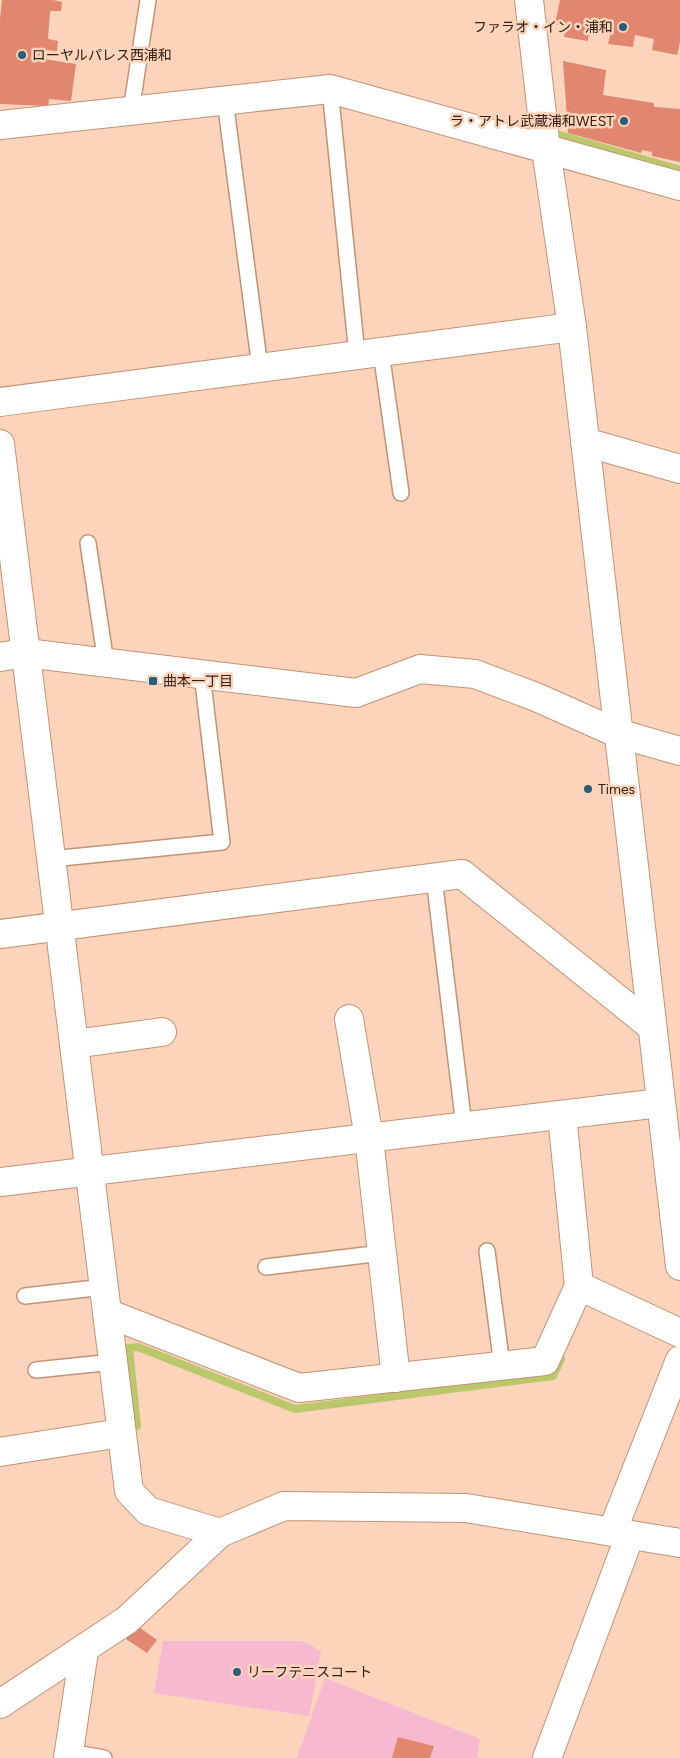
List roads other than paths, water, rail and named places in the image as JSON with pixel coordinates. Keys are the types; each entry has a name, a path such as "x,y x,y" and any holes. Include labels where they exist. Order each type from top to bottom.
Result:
{"street":[{"path":"529,0 546,149 572,327 651,1026 667,1113 680,1266"},
{"path":"0,125 330,89 680,186"},
{"path":"0,402 572,327"},
{"path":"585,442 680,469"},
{"path":"0,444 13,655 51,859 128,1491 148,1511 220,1533"},
{"path":"13,655 106,663 356,693 420,669 475,674 536,697 617,733 680,751"},
{"path":"0,934 462,874 651,1026"},
{"path":"349,1018 369,1138 396,1378"},
{"path":"74,1044 162,1032"},
{"path":"0,1182 562,1115 667,1113"},
{"path":"105,1300 299,1388 545,1362 579,1286 562,1115"},
{"path":"579,1286 680,1333"},
{"path":"547,1758 680,1360"},
{"path":"0,1452 121,1433"},
{"path":"0,1704 84,1651 127,1620 220,1533 284,1506 466,1508 680,1543"},
{"path":"68,1755 84,1651"}],"lane":[{"path":"131,111 148,0"},
{"path":"330,89 369,354 401,493"},
{"path":"225,100 260,368"},
{"path":"88,543 106,663"},
{"path":"51,859 222,842 202,674"},
{"path":"434,878 464,1126"},
{"path":"487,1251 502,1366"},
{"path":"266,1267 382,1253"},
{"path":"25,1296 105,1300"},
{"path":"36,1370 113,1362"},
{"path":"68,1755 104,1758"}],"waterway":[{"path":"556,134 680,170"},
{"path":"126,1427 137,1426 129,1348 138,1347 295,1409 553,1376 561,1359"}],"place":[{"name":"ファラオ・イン・浦和","path":"623,27"},
{"name":"ローヤルパレス西浦和","path":"22,55"},
{"name":"ラ・アトレ武蔵浦和WEST","path":"624,121"},
{"name":"曲本一丁目","path":"153,681"},
{"name":"Times","path":"588,789"},
{"name":"リーフテニスコート","path":"237,1672"}]}
